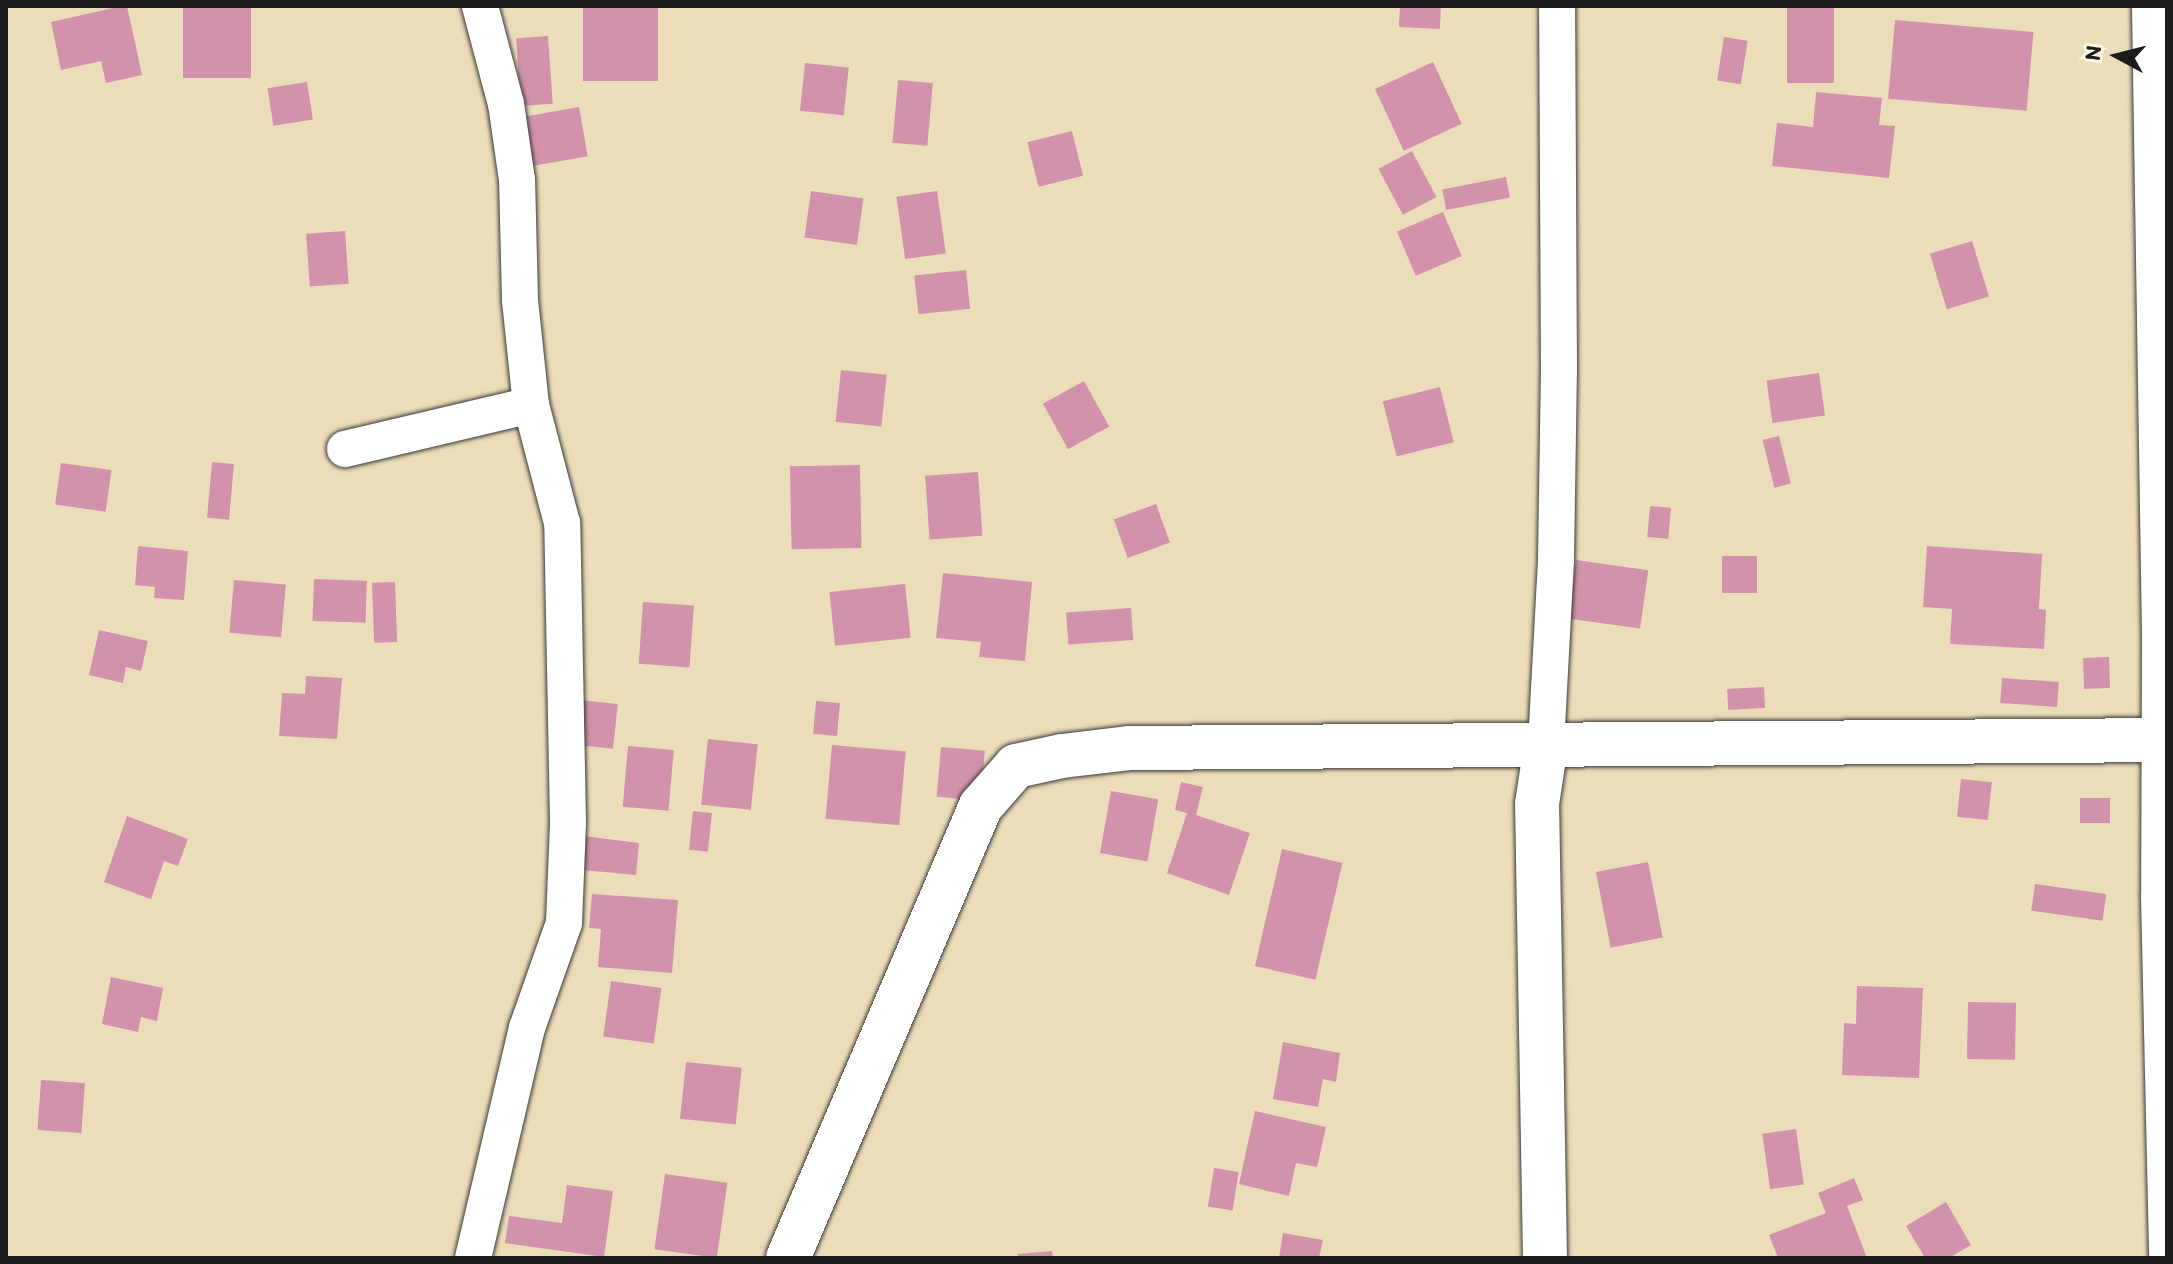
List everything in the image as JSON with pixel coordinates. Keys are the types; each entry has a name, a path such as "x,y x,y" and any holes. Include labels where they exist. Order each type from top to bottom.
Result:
{"street":[{"path":"473,1258 527,1028 564,923 568,822 562,523 531,405 520,300 517,180 506,104 480,6"},
{"path":"1545,1258 1537,804 1546,745 1556,559 1557,6"},
{"path":"2150,6 2159,253 2167,1258"},
{"path":"345,449 531,405"},
{"path":"788,1258 981,806 1016,766 1062,756 1129,748 2163,740"}],"building":[{"path":"127,6 142,75 106,83 101,61 61,70 51,22"},
{"path":"183,6 251,6 251,78 183,78"},
{"path":"583,6 658,6 658,81 583,81"},
{"path":"1400,6 1441,8 1440,29 1399,27"},
{"path":"1787,6 1834,6 1834,83 1787,83"},
{"path":"1895,20 2033,32 2027,111 1888,99"},
{"path":"548,36 553,104 521,106 516,38"},
{"path":"1724,37 1748,41 1741,84 1717,80"},
{"path":"1433,62 1462,124 1404,151 1375,89"},
{"path":"805,63 849,68 844,115 800,111"},
{"path":"898,80 933,83 927,146 893,143"},
{"path":"307,82 313,120 273,126 267,88"},
{"path":"1816,92 1882,98 1879,125 1895,126 1889,178 1772,166 1777,123 1813,127"},
{"path":"579,107 588,156 533,166 524,117"},
{"path":"1072,131 1083,176 1038,187 1027,142"},
{"path":"1412,151 1436,197 1403,215 1378,169"},
{"path":"1506,177 1510,198 1446,210 1442,189"},
{"path":"811,191 863,198 857,245 804,238"},
{"path":"937,191 946,253 905,259 896,197"},
{"path":"1443,212 1462,256 1416,276 1397,232"},
{"path":"345,231 349,284 310,287 306,234"},
{"path":"1972,241 1989,296 1947,309 1930,254"},
{"path":"966,270 970,309 918,314 914,275"},
{"path":"841,370 887,375 881,427 836,422"},
{"path":"1819,373 1825,416 1773,423 1767,380"},
{"path":"1084,381 1109,426 1068,449 1043,404"},
{"path":"1440,387 1454,442 1397,457 1383,401"},
{"path":"1779,436 1791,484 1774,488 1763,440"},
{"path":"212,462 234,464 229,520 207,518"},
{"path":"61,463 112,470 106,512 55,505"},
{"path":"860,465 861,548 791,549 790,466"},
{"path":"978,472 982,536 930,540 925,476"},
{"path":"1156,504 1170,543 1128,558 1114,519"},
{"path":"1650,506 1671,508 1668,539 1647,537"},
{"path":"138,546 188,551 184,600 154,598 155,587 135,585"},
{"path":"1927,546 2042,554 2039,609 2046,610 2044,649 1950,644 1952,609 1923,607"},
{"path":"1722,556 1757,556 1757,593 1722,593"},
{"path":"1576,560 1648,570 1640,629 1568,618"},
{"path":"943,573 1032,582 1025,661 979,657 981,642 936,638"},
{"path":"314,579 367,581 366,623 313,621"},
{"path":"234,580 286,585 281,637 229,633"},
{"path":"395,582 397,642 374,643 372,583"},
{"path":"905,584 911,638 835,646 829,592"},
{"path":"643,602 694,606 690,667 639,664"},
{"path":"1131,608 1133,640 1068,644 1066,613"},
{"path":"99,630 148,641 141,671 126,667 123,683 89,675"},
{"path":"2109,657 2110,688 2084,689 2083,658"},
{"path":"306,676 342,678 337,739 279,736 282,693 305,694"},
{"path":"2002,678 2059,682 2057,707 2000,703"},
{"path":"1764,687 1765,708 1728,710 1727,689"},
{"path":"570,699 618,704 613,749 565,744"},
{"path":"816,701 840,703 837,736 813,734"},
{"path":"708,739 758,744 751,810 701,805"},
{"path":"832,745 906,751 899,825 826,819"},
{"path":"628,746 674,750 669,811 623,807"},
{"path":"941,747 985,751 980,801 937,797"},
{"path":"1961,779 1992,782 1988,820 1957,817"},
{"path":"1181,782 1203,787 1196,815 1250,833 1229,895 1167,873 1187,813 1175,810"},
{"path":"1111,791 1158,799 1147,861 1100,853"},
{"path":"2080,798 2110,798 2110,823 2080,823"},
{"path":"693,811 712,813 708,852 689,850"},
{"path":"127,816 188,839 178,866 164,861 151,899 104,882"},
{"path":"583,836 639,843 636,875 562,868"},
{"path":"1282,849 1342,863 1315,980 1255,966"},
{"path":"1648,862 1663,938 1611,948 1596,872"},
{"path":"2035,884 2106,894 2103,921 2031,911"},
{"path":"592,894 678,900 672,973 598,967 601,929 589,928"},
{"path":"111,977 163,988 157,1021 141,1017 138,1032 102,1024"},
{"path":"611,981 662,988 654,1044 603,1036"},
{"path":"1857,986 1923,988 1919,1078 1842,1075 1844,1023 1856,1024"},
{"path":"1968,1002 2016,1003 2015,1060 1967,1059"},
{"path":"1283,1042 1340,1053 1336,1082 1323,1079 1318,1107 1273,1099"},
{"path":"686,1062 742,1068 736,1125 680,1119"},
{"path":"41,1080 85,1083 81,1133 38,1130"},
{"path":"1255,1111 1326,1127 1317,1167 1296,1163 1289,1196 1239,1184"},
{"path":"1796,1129 1804,1184 1770,1189 1762,1134"},
{"path":"1214,1168 1239,1172 1233,1210 1208,1207"},
{"path":"665,1174 727,1183 717,1258 654,1249"},
{"path":"1854,1178 1863,1200 1847,1206 1867,1258 1778,1258 1769,1235 1826,1213 1818,1193"},
{"path":"567,1185 613,1191 604,1257 505,1243 509,1216 562,1223"},
{"path":"1946,1202 1971,1245 1949,1258 1925,1258 1906,1226"},
{"path":"1283,1233 1323,1240 1319,1258 1279,1258"},
{"path":"1052,1251 1053,1258 1018,1258 1018,1254"}]}
